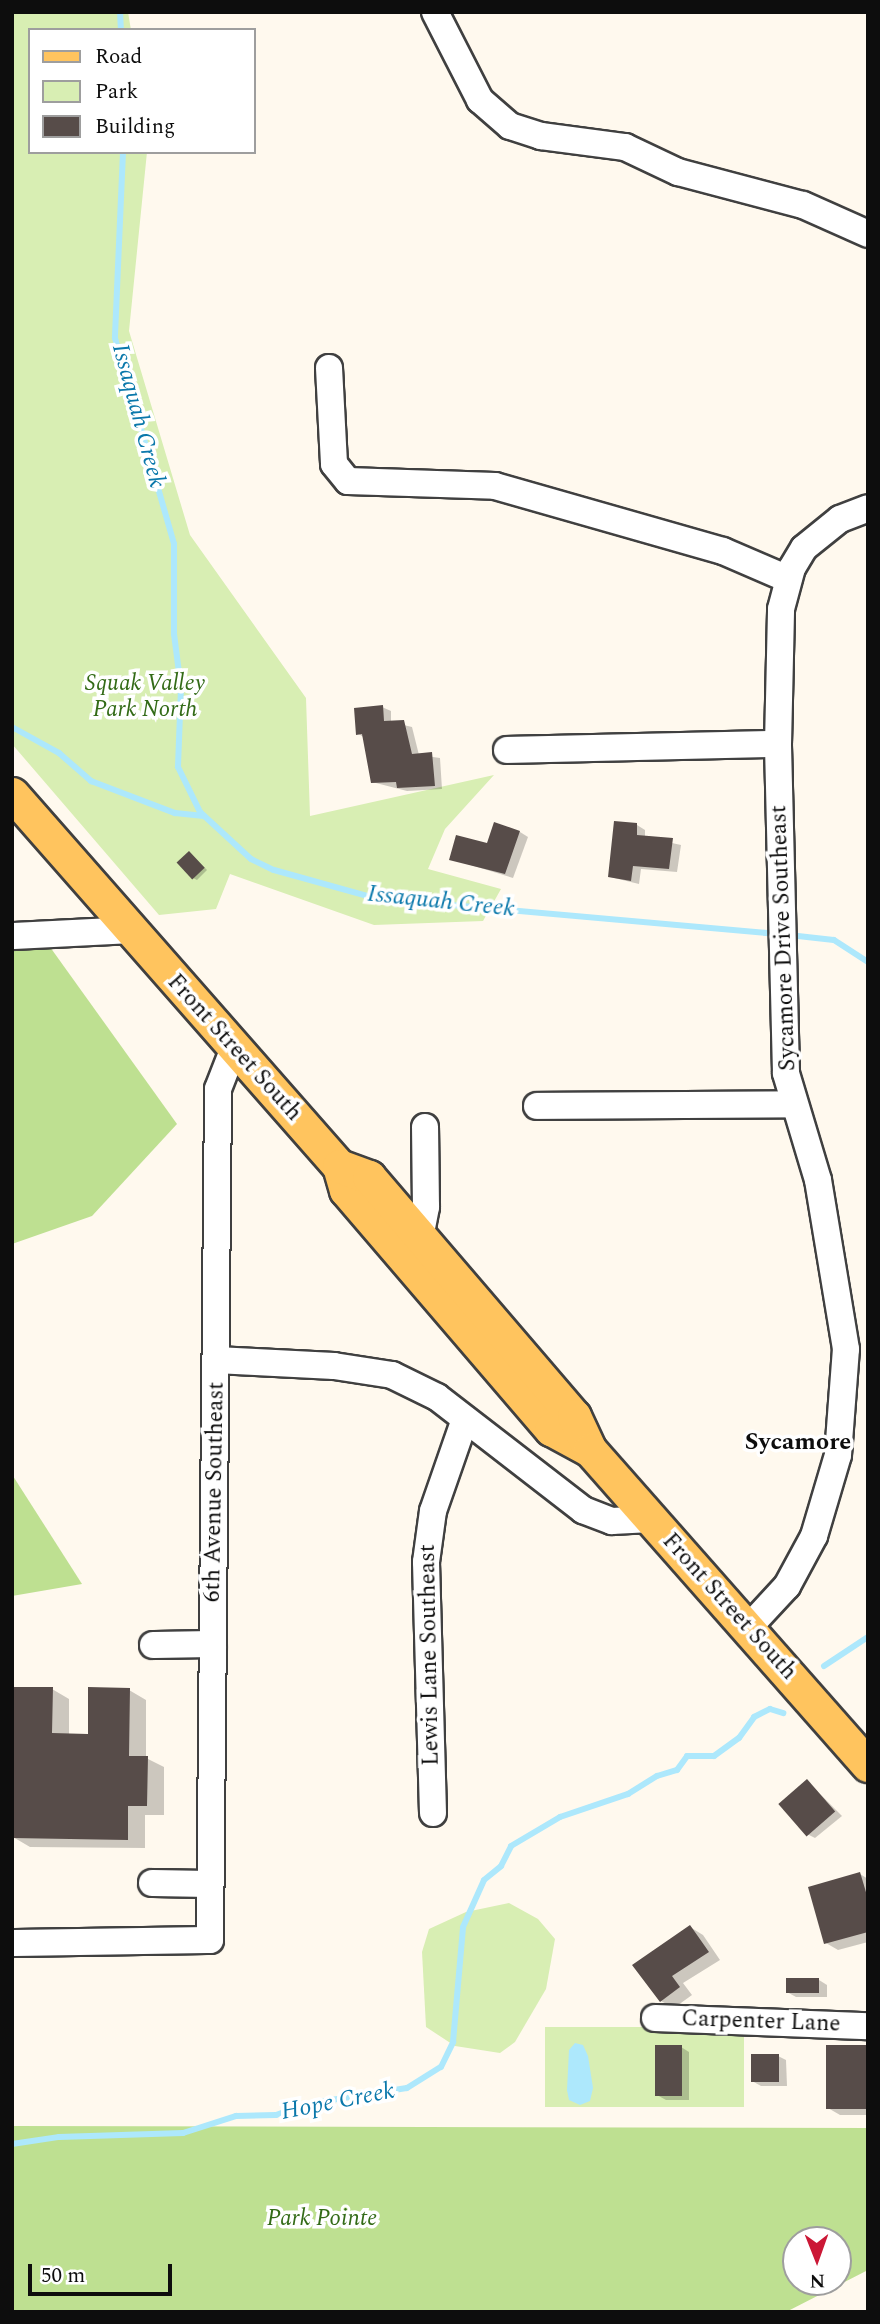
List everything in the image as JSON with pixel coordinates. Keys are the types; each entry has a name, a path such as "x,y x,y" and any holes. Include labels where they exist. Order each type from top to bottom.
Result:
{"main road":[{"name":"Front Street South","path":"12,794 339,1166 346,1190 574,1416 590,1450 868,1765"},
{"name":"Front Street South","path":"339,1166 369,1177 420,1238 461,1305"}],"street":[{"path":"435,12 480,100 510,126 552,138 625,147 678,172 803,205 868,234"},
{"path":"329,368 334,464 348,481 495,486 723,551 788,579"},
{"name":"Sycamore Drive Southeast","path":"749,1628 787,1586 814,1536 838,1455 857,1351 818,1180 792,1104 784,1040 778,744 781,609 788,579 804,548 818,533 868,508"},
{"path":"507,750 778,744"},
{"path":"12,936 129,930"},
{"name":"6th Avenue Southeast","path":"12,1944 210,1940 218,1089 234,1048"},
{"path":"537,1106 792,1104"},
{"path":"420,1238 426,1207 425,1127"},
{"path":"216,1360 334,1366 391,1375 437,1397 583,1510 611,1521 651,1519"},
{"name":"Lewis Lane Southeast","path":"433,1813 426,1562 433,1511 465,1419"},
{"path":"153,1645 213,1644"},
{"path":"152,1884 210,1884"},
{"name":"Carpenter Lane","path":"655,2018 868,2026"}],"green space":[{"name":"Squak Valley Park North","path":"12,12 128,12 131,28 28,28 28,154 147,154 129,331 190,535 306,698 310,816 494,775 445,829 428,869 501,889 483,921 374,925 230,874 216,909 159,915 12,744"},
{"path":"45,940 177,1124 92,1216 12,1244 12,948"},
{"path":"13,1476 82,1584 12,1596"},
{"path":"509,1903 538,1919 555,1939 546,1989 515,2042 500,2053 455,2046 426,2027 422,1952 429,1929 466,1912"},
{"path":"545,2027 744,2027 744,2107 545,2107"},
{"name":"Park Pointe","path":"12,2126 868,2128 868,2270 852,2278 852,2226 782,2226 782,2296 817,2296 786,2312 12,2312"}],"water":[{"path":"575,2043 583,2045 588,2056 593,2088 590,2101 580,2105 569,2100 567,2090 569,2050"}],"building":[{"path":"383,705 384,721 404,720 412,754 432,752 435,786 397,788 396,782 371,783 362,734 356,735 354,708"},
{"path":"614,821 637,823 637,835 673,838 669,869 633,866 631,881 608,877"},
{"path":"494,822 520,831 505,874 449,860 456,835 487,843"},
{"path":"189,851 205,868 192,879 177,863"},
{"path":"12,1687 53,1687 52,1733 88,1734 88,1687 130,1688 129,1756 148,1756 147,1806 128,1806 128,1840 12,1838"},
{"path":"807,1779 835,1811 807,1836 778,1804"},
{"path":"860,1872 868,1899 868,1932 824,1944 808,1887"},
{"path":"690,1925 709,1952 672,1976 680,1987 660,2002 632,1965"},
{"path":"786,1978 819,1978 819,1993 786,1993"},
{"path":"655,2045 682,2045 682,2096 655,2096"},
{"path":"826,2045 868,2045 868,2109 826,2109"},
{"path":"751,2054 779,2054 779,2082 751,2082"}],"waterway":[{"name":"Issaquah Creek","path":"120,12 121,28"},
{"name":"Issaquah Creek","path":"123,154 115,338 174,544 174,634 181,688 178,767 200,812 251,859 274,870 374,898 775,934"},
{"path":"12,727 59,753 91,781 175,813 204,816"},
{"name":"Issaquah Creek","path":"789,935 834,940 868,962"},
{"name":"Hope Creek","path":"824,1666 868,1637"},
{"name":"Hope Creek","path":"12,2144 59,2137 183,2133 236,2116 276,2115 306,2104 407,2088 441,2067 453,2042 463,1927 484,1880 501,1866 511,1846 560,1817 628,1794 657,1776 677,1770 687,1756 714,1756 739,1738 754,1717 770,1709 783,1713"}],"district":[{"name":"Sycamore","path":"798,1443"}]}
